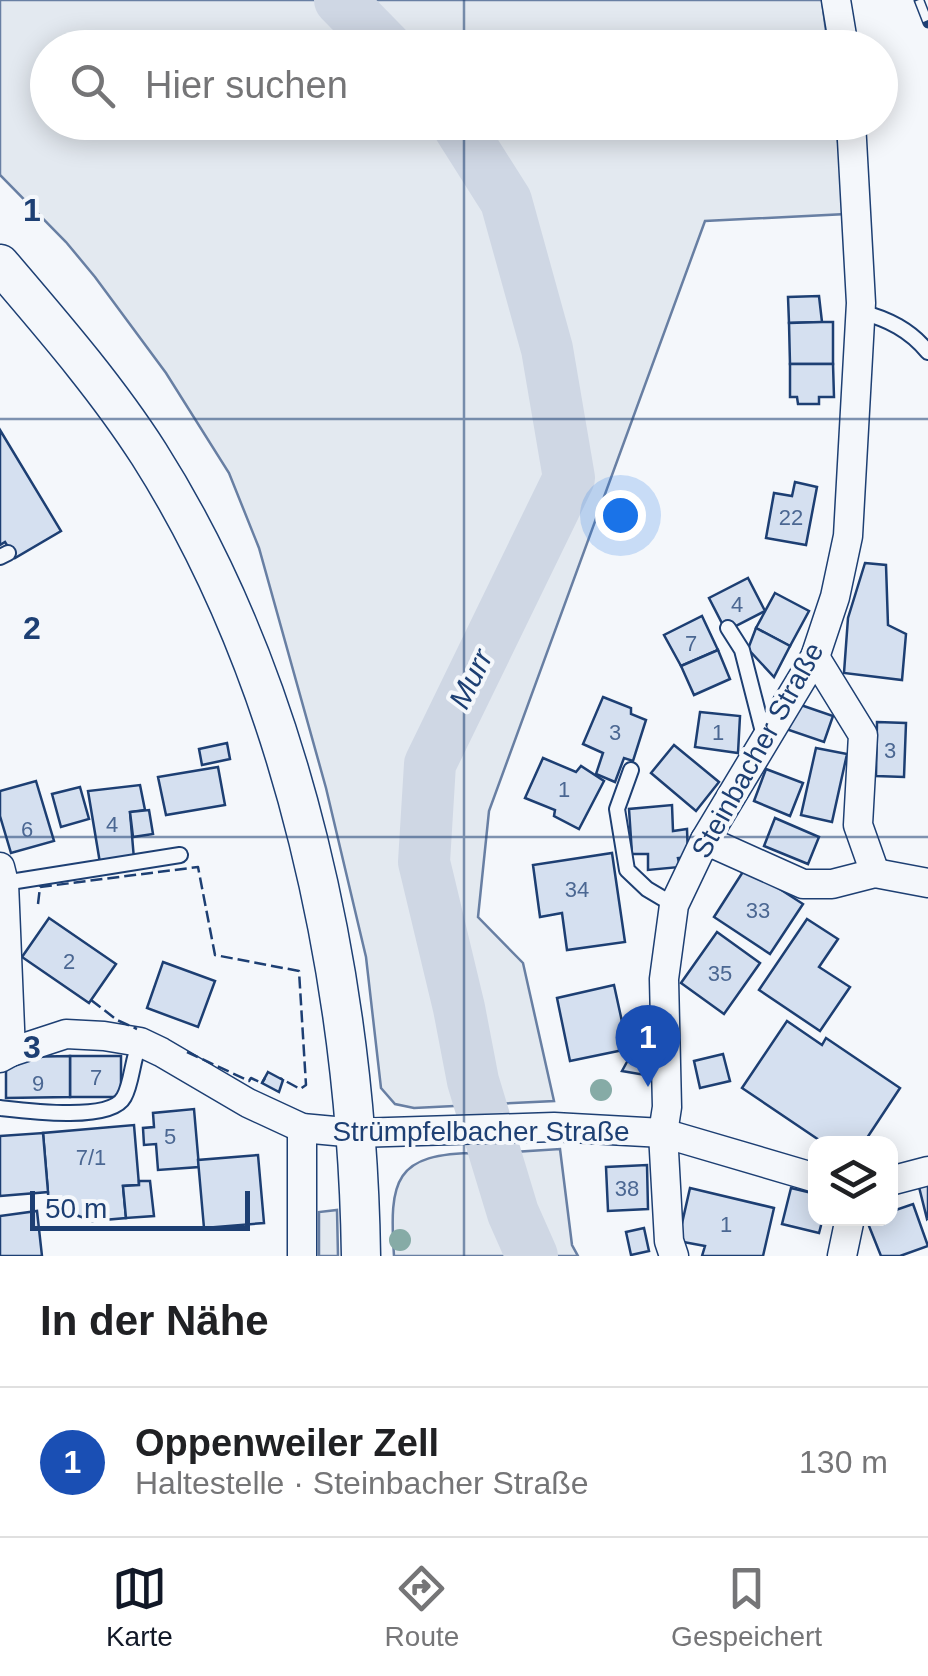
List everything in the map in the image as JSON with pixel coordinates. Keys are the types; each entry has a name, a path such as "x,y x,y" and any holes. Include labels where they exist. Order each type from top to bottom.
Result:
{"street":[{"path":"836,0 841,30"},
{"name":"Steinbacher Straße","path":"674,1256 669,1241 663,1134 667,1107 664,979 674,906 705,840 814,657 835,596 848,536 862,270 851,140"},
{"path":"0,264 72,349 149,454 210,565 250,660 308,834 336,966 356,1133 362,1256"},
{"path":"814,657 863,736 858,825 874,873"},
{"path":"705,840 803,884 832,884 874,873 928,883"},
{"path":"2,875 6,1055"},
{"name":"Strümpfelbacher Straße","path":"6,1055 66,1034 104,1036 140,1042 248,1103 302,1128 356,1133 554,1127 663,1134 808,1176"},
{"path":"302,1128 302,1256"},
{"path":"898,1179 928,1171"},
{"path":"842,1256 848,1226"}],"lane":[{"path":"861,312 886,318 916,338 928,352"},
{"path":"728,628 742,650 764,737"},
{"path":"632,770 617,808 627,870 648,890 674,906"},
{"path":"2,875 180,855"},
{"path":"0,1108 95,1112 115,1107 123,1100 140,1042"}],"shaded area":[{"path":"0,0 822,0 826,30 30,30 30,140 838,140 846,214 705,221 489,811 478,917 523,963 554,1101 414,1108 395,1104 381,1088 366,957 326,788 259,548 229,473 166,373 95,277 0,175"},
{"path":"560,1149 572,1245 578,1256 550,1256 529,1211 514,1152"},
{"path":"514,1151 529,1211 550,1256 520,1256 478,1153"},
{"path":"478,1153 520,1256 394,1256 393,1208 403,1176 429,1158"},
{"path":"337,1210 338,1256 319,1256 319,1212"}],"building":[{"path":"819,296 822,322 789,323 788,297"},
{"path":"833,322 833,364 790,364 789,323"},
{"path":"790,364 833,364 834,397 819,397 819,404 798,404 797,397 790,397"},
{"path":"0,430 61,531 15,558 5,542 0,545"},
{"path":"795,482 817,487 806,545 766,538 774,493 792,496"},
{"path":"865,563 886,565 888,625 906,634 902,680 844,673 848,618"},
{"path":"748,578 765,611 726,631 709,598"},
{"path":"775,593 809,611 790,646 756,628"},
{"path":"702,616 718,650 681,666 664,635"},
{"path":"756,628 790,646 774,677 748,649"},
{"path":"718,650 730,679 694,695 681,666"},
{"path":"603,697 631,708 631,714 646,720 633,761 624,758 615,782 596,774 603,753 583,744"},
{"path":"795,703 833,716 824,742 786,729"},
{"path":"700,712 740,716 738,753 695,747"},
{"path":"877,722 906,723 904,777 876,776"},
{"path":"227,743 230,759 202,765 199,749"},
{"path":"674,745 719,782 696,811 651,773"},
{"path":"816,748 847,754 832,822 801,815"},
{"path":"543,758 576,772 581,766 604,781 579,829 554,816 555,810 525,798"},
{"path":"218,767 225,805 166,815 158,777"},
{"path":"766,769 803,783 790,816 754,801"},
{"path":"36,781 54,841 11,853 0,816 0,791"},
{"path":"140,785 145,810 130,812 134,859 100,863 88,791"},
{"path":"80,787 89,819 61,827 52,794"},
{"path":"672,805 673,831 687,829 688,857 678,858 680,867 648,870 648,854 632,854 629,809"},
{"path":"149,810 153,834 133,837 130,812"},
{"path":"775,818 819,837 808,864 764,846"},
{"path":"612,853 625,942 567,950 562,913 540,917 533,865"},
{"path":"746,867 803,904 770,954 714,917"},
{"path":"49,918 116,964 89,1003 22,957"},
{"path":"807,919 838,939 819,967 850,987 820,1031 759,990"},
{"path":"717,932 760,963 724,1014 681,983"},
{"path":"163,962 215,981 198,1027 147,1008"},
{"path":"614,985 628,1049 570,1061 557,998"},
{"path":"787,1021 822,1045 826,1038 900,1088 868,1136 813,1136 742,1088"},
{"path":"638,1053 645,1075 622,1071 628,1060"},
{"path":"723,1054 730,1081 700,1088 694,1061"},
{"path":"70,1056 121,1056 121,1097 70,1097"},
{"path":"70,1056 70,1097 6,1098 6,1069 19,1057"},
{"path":"268,1072 283,1080 279,1092 262,1083"},
{"path":"194,1109 199,1167 158,1170 156,1144 144,1145 143,1128 154,1127 153,1113"},
{"path":"134,1125 139,1185 123,1186 126,1218 92,1221 49,1205 43,1133"},
{"path":"43,1133 48,1192 0,1196 0,1136"},
{"path":"258,1155 264,1223 204,1228 198,1160"},
{"path":"647,1165 648,1209 608,1211 606,1167"},
{"path":"139,1181 150,1181 154,1216 126,1218 123,1186 139,1185"},
{"path":"928,1185 928,1218 927,1219 919,1187"},
{"path":"690,1188 774,1208 763,1256 702,1256 705,1246 678,1241"},
{"path":"791,1188 808,1192 808,1226 821,1226 819,1233 782,1224"},
{"path":"913,1204 928,1246 900,1256 881,1256 869,1226 898,1226 898,1209"},
{"path":"37,1211 42,1256 0,1256 0,1216"},
{"path":"644,1228 649,1251 631,1255 626,1232"}],"waterway":[{"name":"Murr","path":"340,0 369,30"},
{"name":"Murr","path":"467,140 506,201 547,349 569,478 430,764 424,862 473,1081 513,1213 532,1256"}],"railway":[{"path":"919,0 928,23"}],"fence":[{"path":"38,904 40,887 198,867 215,955 299,971 306,1085 300,1089 280,1078"},
{"path":"91,1000 117,1020 137,1029"},
{"path":"187,1052 249,1081 251,1078 262,1083 265,1078"}],"place":[{"name":"Oppenweiler Zell","path":"648,1087"}]}
